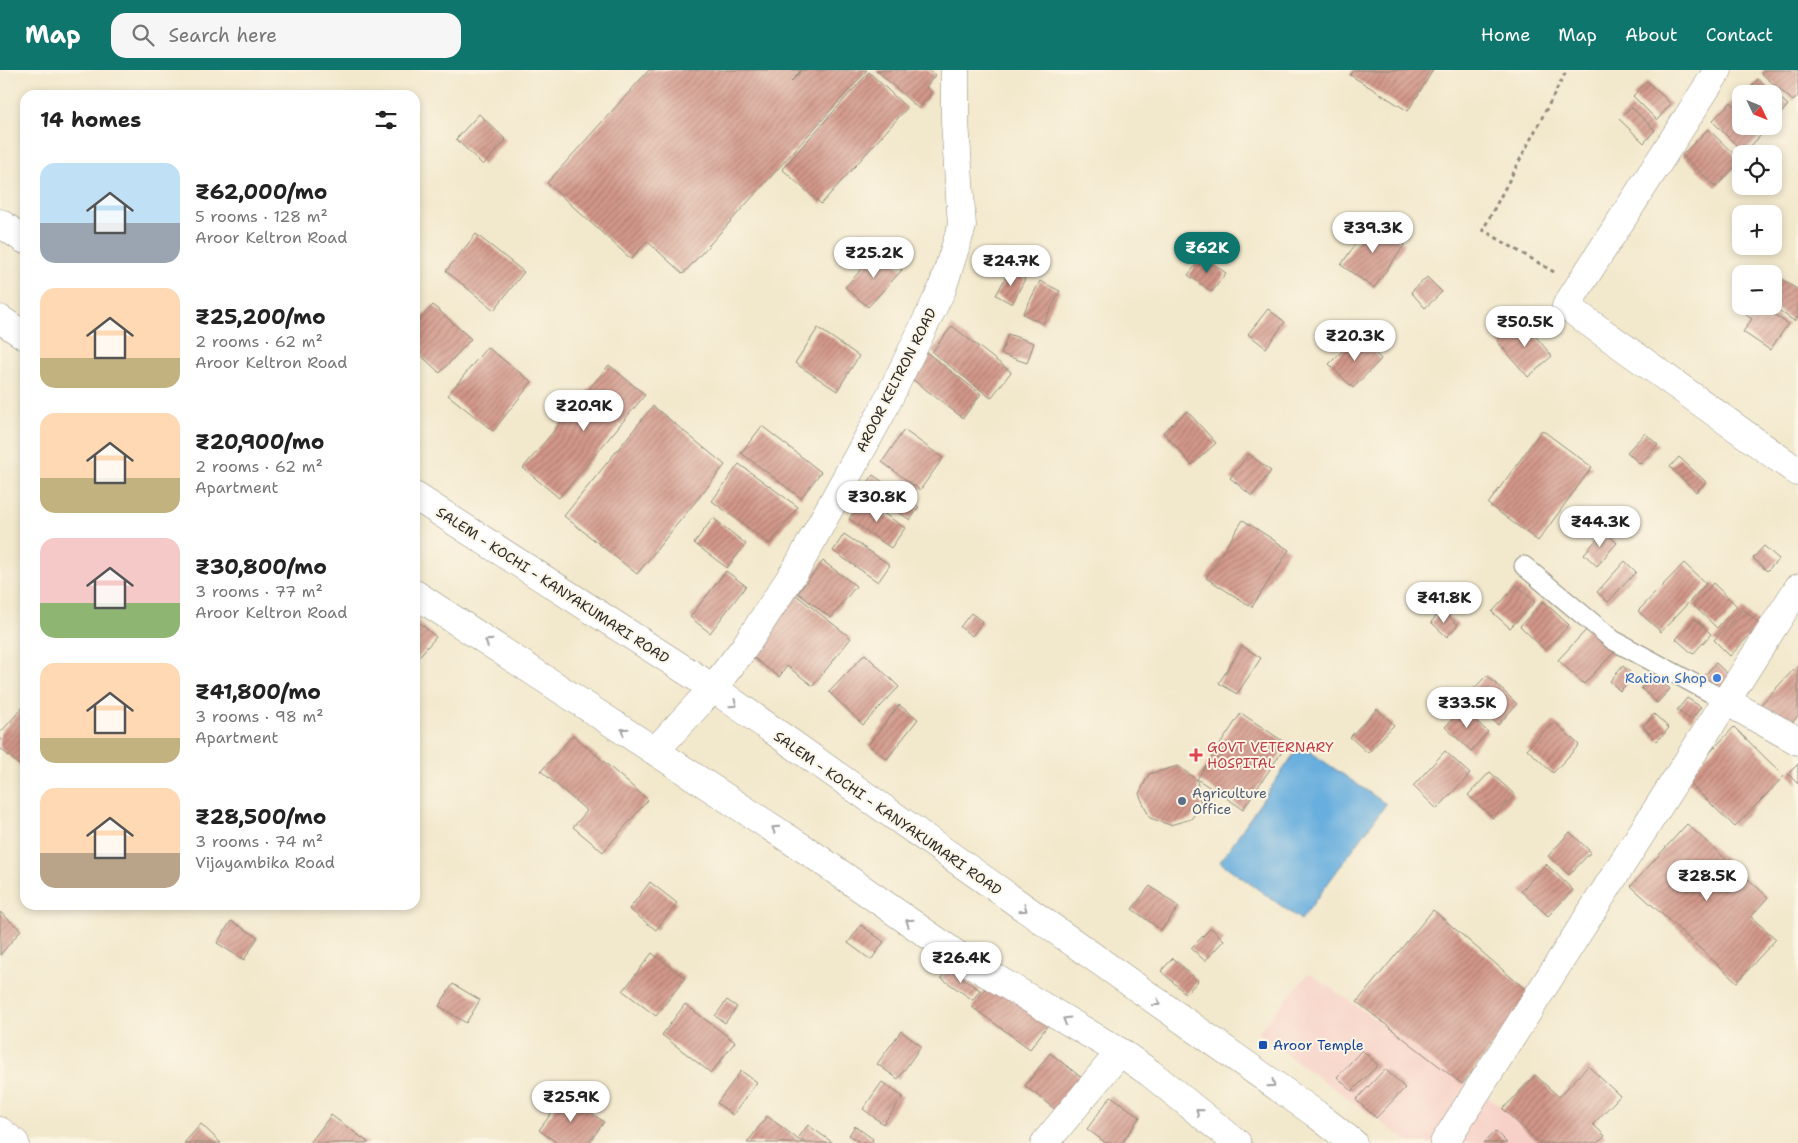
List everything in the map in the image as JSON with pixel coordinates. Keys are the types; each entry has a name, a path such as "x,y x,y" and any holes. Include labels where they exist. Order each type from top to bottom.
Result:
{"main road":[{"name":"AROOR KELTRON ROAD","path":"655,751 713,688 744,648 798,566 882,412 942,289 962,226 955,122 955,70"},
{"path":"1718,70 1566,306 1798,472"},
{"path":"0,223 20,237"},
{"path":"0,319 20,333"},
{"name":"SALEM - KOCHI - KANYAKUMARI ROAD","path":"420,499 713,688 1316,1114 1353,1143"},
{"path":"1444,1143 1798,588"},
{"path":"420,597 812,854 963,959 1120,1052 1150,1073 1237,1143"},
{"path":"1726,701 1798,740"},
{"path":"1045,1143 1120,1052"},
{"path":"0,1131 15,1143"}],"lane":[{"path":"1524,566 1613,640 1726,701"}],"path":[{"path":"1567,70 1483,230 1578,287"}],"shaded area":[{"path":"1309,973 1554,1143 1410,1143 1257,1033"}],"water":[{"path":"1300,745 1386,804 1301,920 1220,862"}],"building":[{"path":"649,70 801,70 791,82 802,70 867,70 683,274 647,241 631,259 547,183"},
{"path":"876,70 927,70 935,75 926,87 932,93 919,109"},
{"path":"1353,70 1433,70 1408,111 1350,75"},
{"path":"1764,70 1798,70 1798,96 1793,101 1782,91 1782,85 1775,85 1761,73"},
{"path":"869,72 907,108 821,204 782,169"},
{"path":"1758,79 1765,85 1753,85"},
{"path":"1647,81 1671,104 1657,120 1633,96"},
{"path":"1782,100 1788,105 1782,112"},
{"path":"1731,102 1732,135 1761,135 1752,145 1736,145 1712,121"},
{"path":"1631,107 1655,130 1644,143 1619,119"},
{"path":"479,114 506,140 483,165 456,139"},
{"path":"1708,129 1732,152 1732,170 1716,187 1682,155"},
{"path":"1371,221 1405,244 1374,288 1341,265"},
{"path":"476,234 524,272 494,310 446,271"},
{"path":"880,250 902,270 868,307 845,287"},
{"path":"1203,256 1226,273 1212,292 1188,275"},
{"path":"1009,271 1025,279 1012,304 996,295"},
{"path":"1427,277 1442,292 1425,308 1411,292"},
{"path":"1782,279 1798,290 1798,316 1794,321 1782,313"},
{"path":"1040,281 1060,291 1043,324 1023,314"},
{"path":"433,305 471,339 440,373 420,355 420,319"},
{"path":"1268,309 1285,322 1266,348 1248,334"},
{"path":"1746,315 1775,315 1788,324 1770,350 1743,332 1752,319"},
{"path":"1522,320 1552,356 1528,377 1497,341"},
{"path":"952,326 1011,372 991,398 932,352"},
{"path":"818,328 859,356 837,391 795,363"},
{"path":"1008,334 1034,343 1027,363 1001,354"},
{"path":"1358,335 1381,359 1353,388 1329,364"},
{"path":"487,347 532,382 493,431 448,395"},
{"path":"926,352 981,394 963,418 908,376"},
{"path":"609,365 645,395 559,498 523,468"},
{"path":"653,406 725,465 637,574 564,516"},
{"path":"1187,411 1216,443 1192,465 1163,432"},
{"path":"762,426 821,472 801,498 741,453"},
{"path":"904,430 943,458 920,490 882,462"},
{"path":"1542,430 1592,467 1538,541 1488,504"},
{"path":"1645,433 1658,445 1640,464 1627,452"},
{"path":"1249,454 1271,471 1252,496 1230,478"},
{"path":"1679,457 1706,482 1696,492 1670,467"},
{"path":"739,464 798,507 770,544 712,501"},
{"path":"873,475 919,507 910,520 864,489"},
{"path":"863,499 905,528 891,548 849,519"},
{"path":"713,518 746,544 727,568 694,543"},
{"path":"1243,520 1289,550 1252,607 1206,578"},
{"path":"1604,531 1617,543 1597,566 1584,554"},
{"path":"844,534 890,565 878,582 833,551"},
{"path":"1764,546 1779,559 1767,571 1753,558"},
{"path":"823,561 856,586 831,618 798,593"},
{"path":"1625,561 1636,572 1608,602 1597,592"},
{"path":"1684,563 1706,584 1661,632 1638,611"},
{"path":"726,571 746,586 710,633 690,617"},
{"path":"1713,583 1737,606 1717,628 1693,605"},
{"path":"1517,585 1535,602 1510,628 1492,612"},
{"path":"796,595 851,638 813,686 787,666 779,677 750,655"},
{"path":"1543,601 1569,625 1545,650 1520,626"},
{"path":"1743,609 1760,624 1730,656 1714,640"},
{"path":"1442,610 1458,625 1447,637 1431,622"},
{"path":"971,613 983,622 972,636 960,627"},
{"path":"1695,619 1711,634 1693,654 1676,639"},
{"path":"420,623 436,637 420,655"},
{"path":"1590,626 1616,650 1584,684 1558,660"},
{"path":"1242,646 1261,658 1237,694 1219,683"},
{"path":"865,654 899,687 863,725 829,692"},
{"name":"Ration Shop","path":"1716,663 1732,678 1719,692 1703,677"},
{"path":"1798,665 1798,716 1787,728 1761,704"},
{"path":"1623,666 1634,676 1620,691 1610,681"},
{"path":"1654,674 1670,689 1657,703 1641,688"},
{"path":"1487,675 1517,704 1498,725 1467,696"},
{"path":"1687,698 1701,707 1691,720 1677,710"},
{"path":"899,705 918,719 887,759 868,745"},
{"path":"1463,708 1488,732 1471,751 1445,727"},
{"path":"1377,709 1394,725 1368,753 1350,737"},
{"path":"20,710 20,766 0,748 0,733"},
{"path":"1241,713 1287,744 1243,809 1197,779"},
{"path":"1654,714 1669,728 1657,741 1643,727"},
{"path":"1554,721 1579,745 1553,773 1527,749"},
{"path":"1734,727 1784,776 1735,827 1685,779"},
{"path":"573,735 648,800 603,852 573,827 587,811 541,771"},
{"path":"1445,751 1470,774 1437,809 1413,786"},
{"path":"1798,764 1798,784 1788,774"},
{"path":"1178,766 1197,780 1201,806 1191,819 1170,825 1150,818 1139,794 1149,774"},
{"path":"1490,772 1515,795 1493,818 1468,795"},
{"path":"1687,824 1768,897 1751,917 1776,939 1737,982 1631,886"},
{"path":"1570,832 1591,852 1569,875 1548,856"},
{"path":"1546,864 1573,890 1548,916 1521,891"},
{"path":"650,882 677,903 656,930 629,909"},
{"path":"1150,886 1179,907 1161,930 1132,909"},
{"path":"1433,910 1533,996 1462,1084 1357,1002"},
{"path":"0,912 21,930 0,955"},
{"path":"231,921 258,937 244,960 217,943"},
{"path":"861,925 884,942 871,960 848,943"},
{"path":"1211,928 1224,940 1205,961 1191,948"},
{"path":"652,953 685,978 656,1016 623,991"},
{"path":"1173,958 1198,981 1186,994 1161,971"},
{"path":"948,968 980,990 973,1000 941,978"},
{"path":"989,983 1048,1025 1030,1049 972,1007"},
{"path":"453,984 480,1000 466,1023 439,1006"},
{"path":"727,1000 737,1007 725,1023 715,1016"},
{"path":"685,1004 735,1042 711,1073 662,1035"},
{"path":"901,1031 921,1046 898,1079 877,1064"},
{"path":"1362,1050 1378,1065 1352,1091 1337,1077"},
{"path":"1050,1053 1086,1081 1061,1114 1025,1086"},
{"path":"1588,1066 1620,1096 1593,1124 1605,1136 1598,1143 1539,1143 1503,1109 1535,1075 1559,1097"},
{"path":"1385,1069 1405,1088 1376,1118 1356,1100"},
{"path":"741,1071 757,1082 733,1115 717,1103"},
{"path":"882,1082 903,1097 883,1124 863,1109"},
{"path":"566,1094 604,1122 589,1143 557,1143 539,1130"},
{"path":"1111,1096 1140,1117 1122,1143 1106,1143 1087,1129"},
{"path":"331,1115 369,1143 310,1143"},
{"path":"767,1116 803,1143 747,1143"},
{"path":"201,1124 221,1143 184,1143"},
{"path":"808,1125 833,1143 805,1143 799,1137"},
{"path":"855,1126 873,1139 871,1143 860,1143 849,1135"},
{"path":"1495,1131 1507,1143 1484,1143"}],"place":[{"name":"Ration Shop","path":"1717,678"},
{"name":"GOVT VETERNARY HOSPITAL","path":"1196,755"},
{"name":"Agriculture Office","path":"1182,801"},
{"name":"Aroor Temple","path":"1263,1045"}]}
